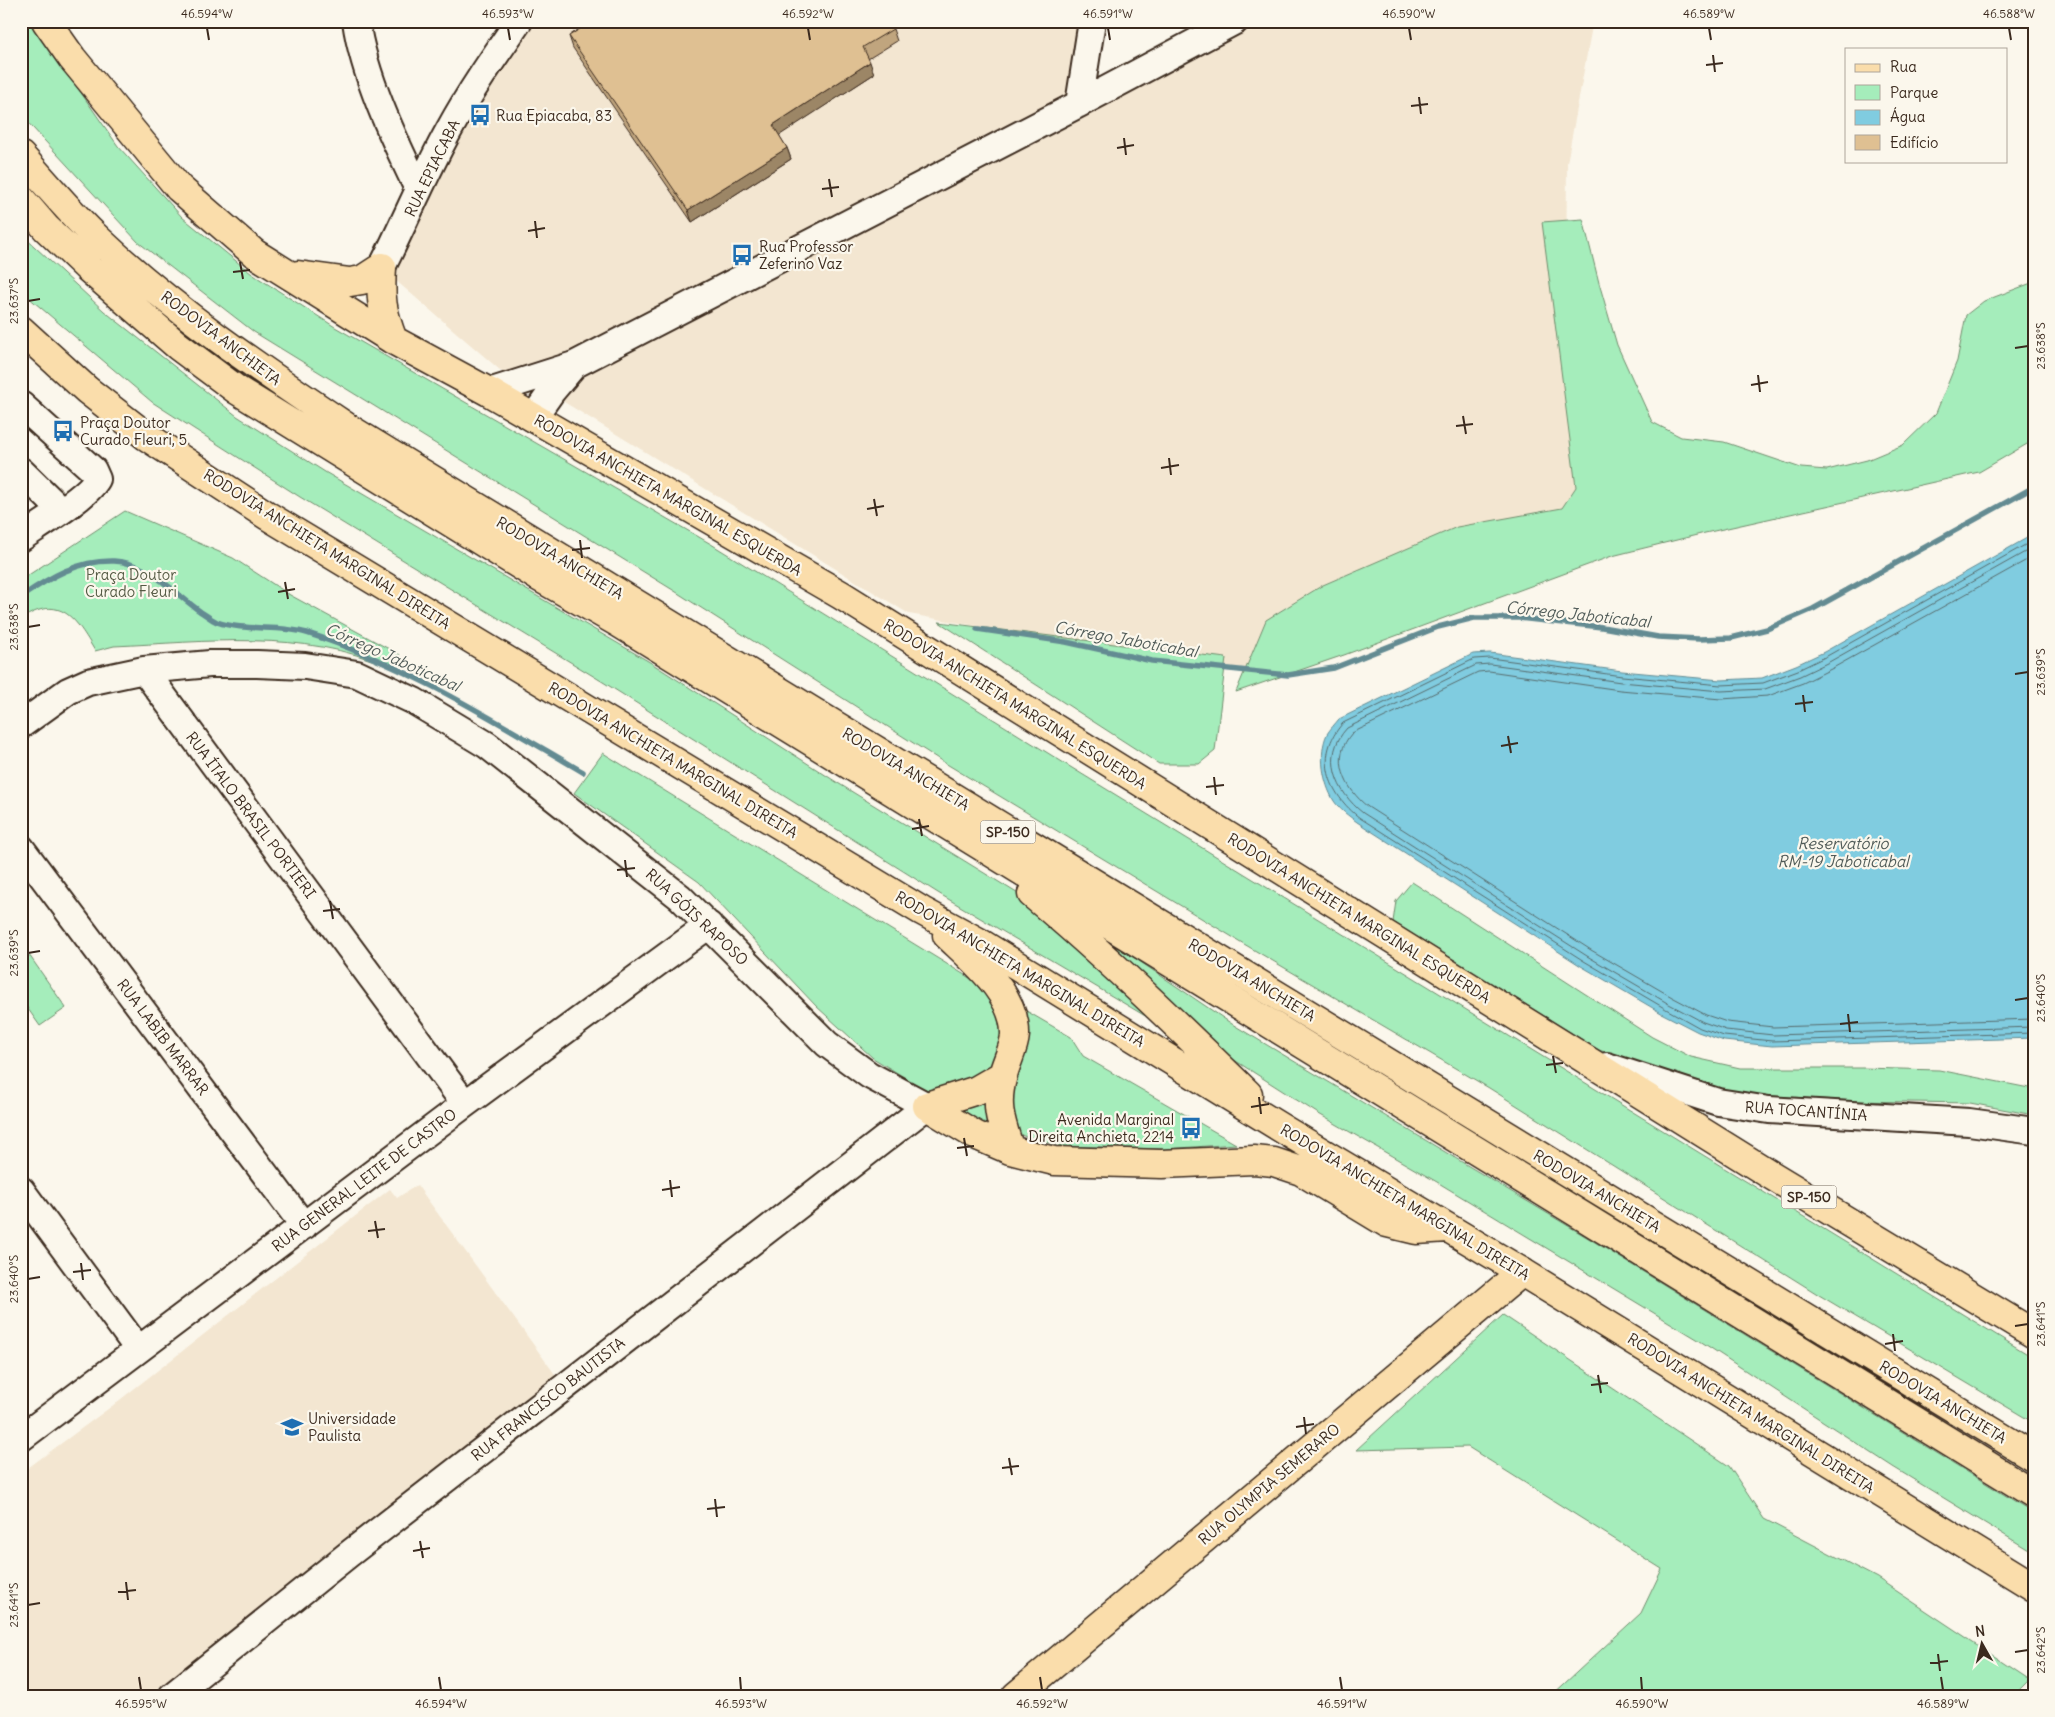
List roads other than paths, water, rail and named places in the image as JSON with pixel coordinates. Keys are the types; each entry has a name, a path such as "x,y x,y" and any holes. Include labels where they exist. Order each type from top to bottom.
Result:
{"main road":[{"name":"RODOVIA ANCHIETA MARGINAL ESQUERDA","path":"46,21 72,58 179,188 224,229 254,253 291,274 393,340 489,392 841,595 1779,1180 2034,1334"},
{"name":"RODOVIA ANCHIETA","path":"21,156 98,240 167,300 232,350 348,428 2034,1457"},
{"name":"RODOVIA ANCHIETA","path":"21,199 46,228 89,269 178,346 237,390 2034,1494"},
{"path":"291,274 350,282 362,280 382,267"},
{"path":"382,267 380,292 382,306 393,340"},
{"name":"RODOVIA ANCHIETA MARGINAL DIREITA","path":"21,330 87,390 146,436 268,516 922,911 977,941 1286,1131 1522,1272 2034,1587"},
{"path":"956,830 1087,939 1286,1131"},
{"path":"922,911 965,952 1003,994 1013,1016 1015,1035 998,1097 999,1111 1010,1150"},
{"path":"927,1106 977,1090 1003,1075"},
{"path":"927,1106 976,1135 1010,1150 1054,1161 1101,1164 1162,1164 1254,1160 1274,1162 1301,1171 1387,1223 1416,1230 1448,1228"},
{"name":"RUA OLYMPIA SEMERARO","path":"1016,1696 1522,1272"}],"street":[{"path":"356,21 367,67 418,189"},
{"name":"RUA EPIACABA","path":"382,267 409,214 418,189 449,129 519,21"},
{"path":"1079,104 1092,21"},
{"path":"489,392 574,365 1079,104 1235,21"},
{"path":"533,418 552,390 574,365"},
{"path":"21,405 93,470 97,479 61,510 21,538"},
{"path":"21,471 61,510"},
{"name":"RUA GÓIS RAPOSO","path":"21,725 68,691 88,682 144,670 210,664 257,664 305,666 357,674 414,701 487,745 655,876 709,925 790,1009 827,1044 869,1076 927,1106"},
{"name":"RUA ÍTALO BRASIL PORTIERI","path":"144,670 465,1104"},
{"name":"RUA LABIB MARRAR","path":"21,848 304,1226"},
{"name":"RUA GENERAL LEITE DE CASTRO","path":"21,1438 465,1104 709,925"},
{"name":"RUA TOCANTÍNIA","path":"1585,1059 1688,1094 1742,1106 1769,1110 1969,1122 2034,1131"},
{"name":"RUA FRANCISCO BAUTISTA","path":"172,1696 356,1548 927,1106"},
{"path":"21,1190 138,1350"}],"water":[{"name":"Reservatório RM-19 Jaboticabal","path":"2034,534 2034,1038 1772,1046 1724,1041 1698,1032 1663,1014 1581,966 1357,822 1336,804 1327,786 1322,759 1324,742 1327,734 1339,719 1473,654 1490,653 1622,671 1721,680 1762,678 1824,652"}],"waterway":[{"name":"Córrego Jaboticabal","path":"977,629 1066,642 1152,661 1288,675 1334,668 1438,627 1474,618 1519,618 1602,627 1658,637 1731,638 1767,629 1813,609 2034,487"},
{"name":"Córrego Jaboticabal","path":"21,597 65,571 88,563 101,561 126,563 150,573 217,622 239,627 285,629 307,633 343,646 414,677 483,714 583,772"}],"place":[{"name":"Rua Epiacaba, 83","path":"480,115"},
{"name":"Rua Professor Zeferino Vaz","path":"742,255"},
{"name":"Praça Doutor Curado Fleuri, 5","path":"63,431"},
{"name":"Avenida Marginal Direita Anchieta, 2214","path":"1191,1128"},
{"name":"Universidade Paulista","path":"292,1427"}],"park label":[{"name":"Praça Doutor Curado Fleuri","path":"131,582"}]}
